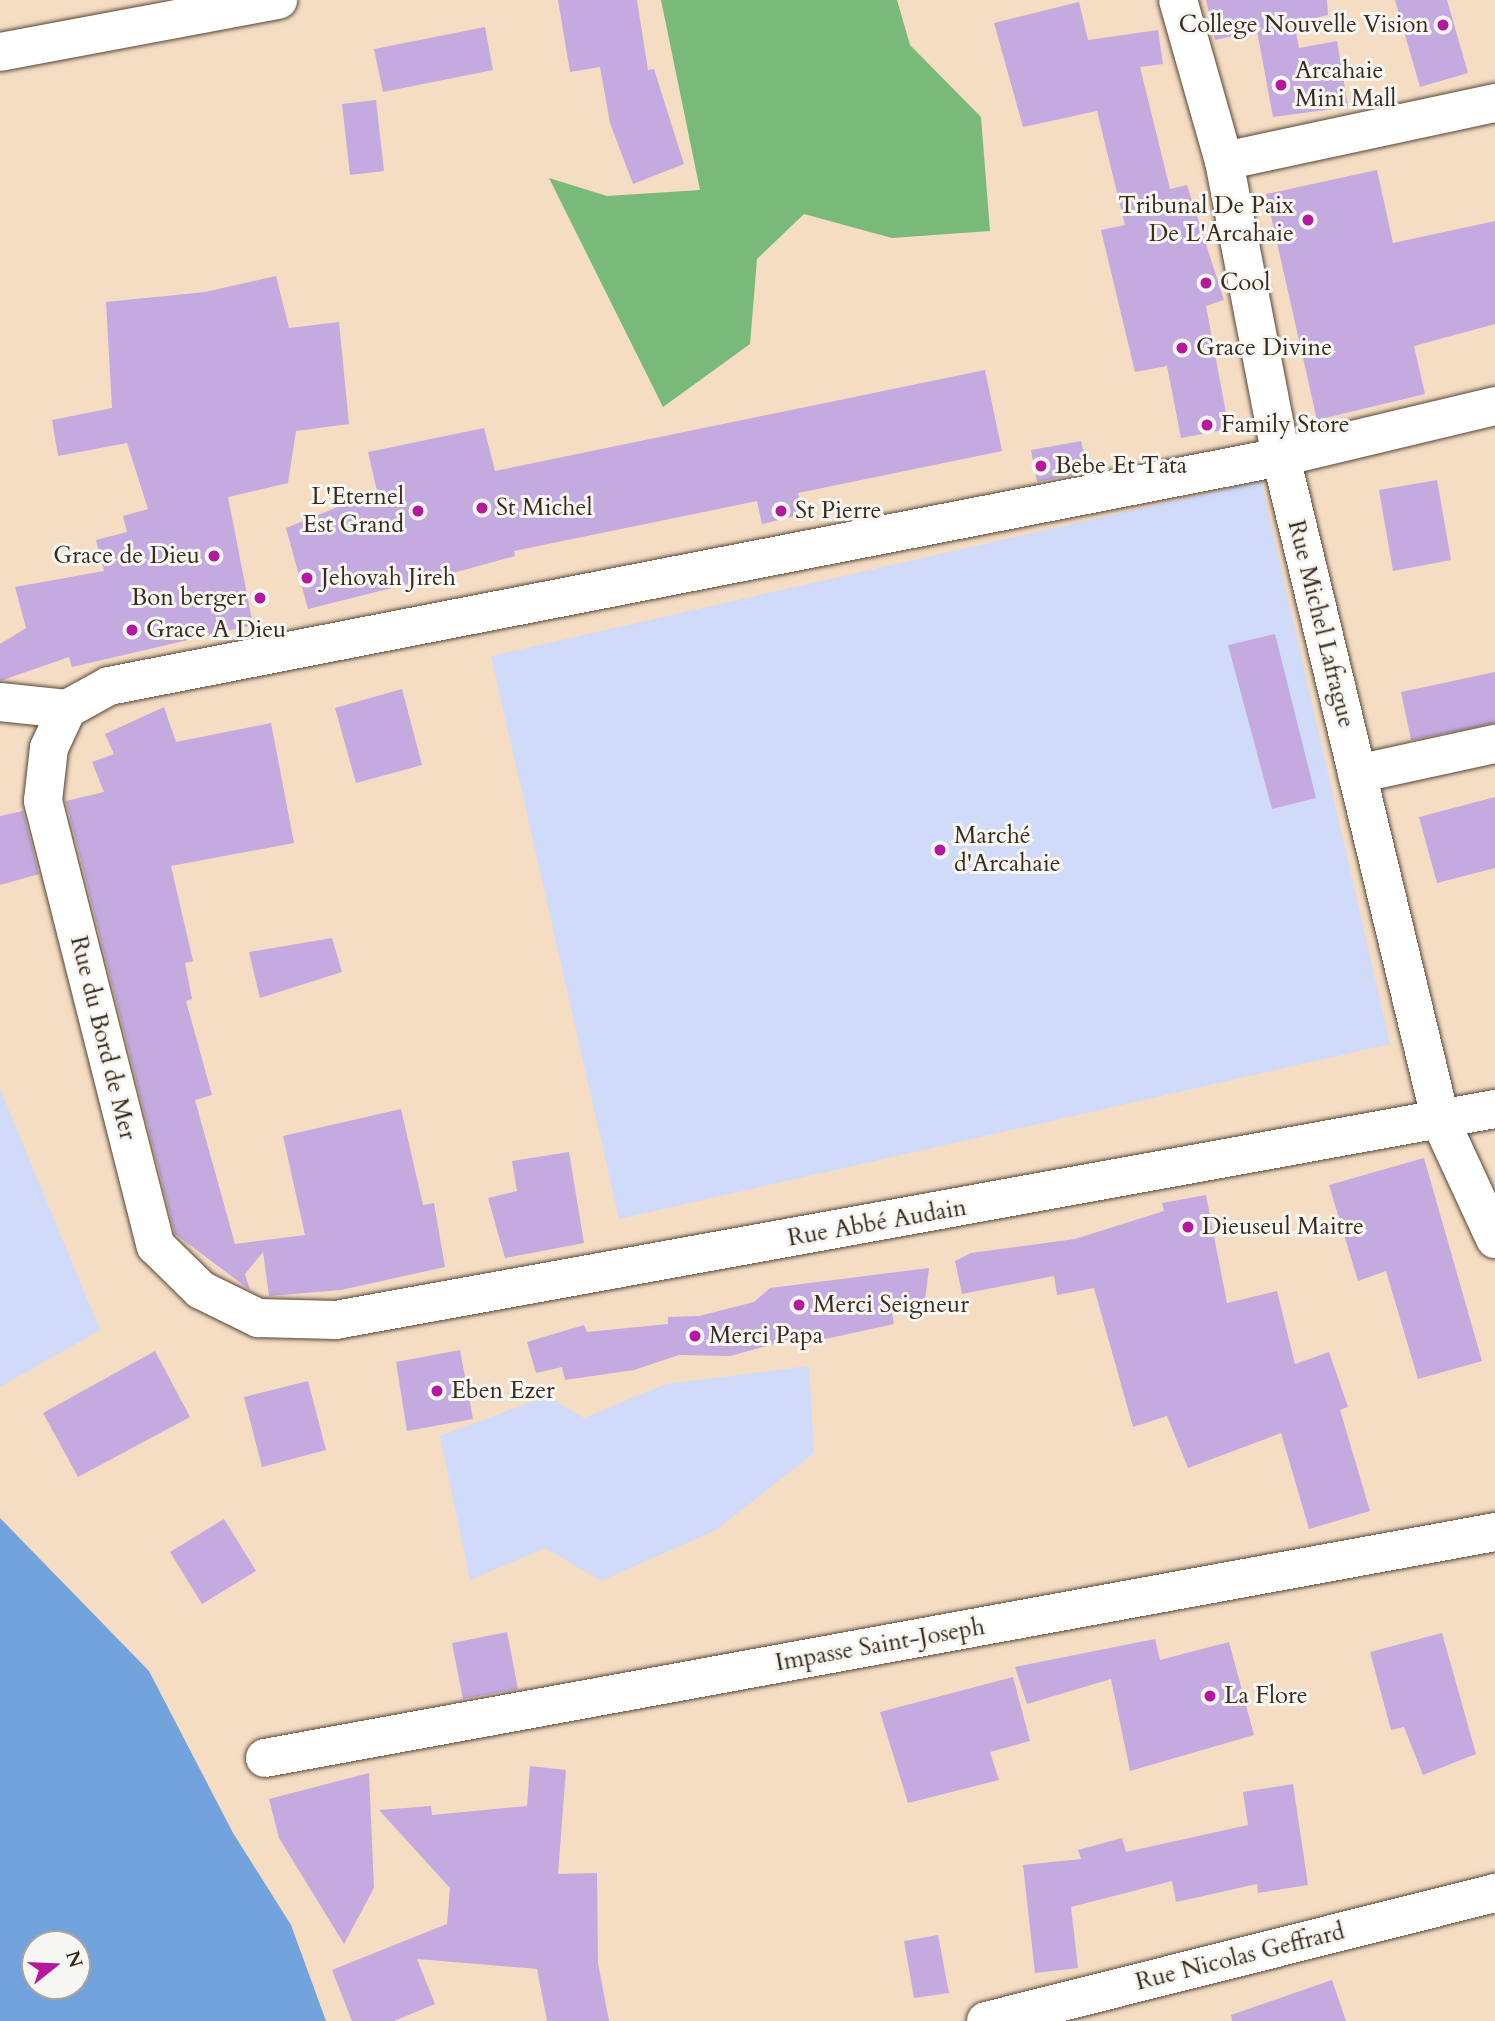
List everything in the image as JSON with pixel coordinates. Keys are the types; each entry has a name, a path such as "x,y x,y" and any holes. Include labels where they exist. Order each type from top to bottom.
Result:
{"street":[{"path":"0,52 278,0"},
{"name":"Rue Michel Lafrague","path":"1178,0 1224,161 1281,457 1441,1122 1495,1239"},
{"path":"1224,161 1495,103"},
{"path":"0,702 67,709 109,686 1281,457 1495,407"},
{"name":"Rue du Bord de Mer","path":"67,709 50,748 43,801 156,1246 201,1290 258,1318"},
{"path":"1357,774 1495,744"},
{"name":"Rue Abbé Audain","path":"258,1318 336,1320 1441,1122 1495,1108"},
{"name":"Impasse Saint-Joseph","path":"265,1758 1495,1532"},
{"name":"Rue Nicolas Geffrard","path":"986,2021 1495,1893"}],"shaded area":[{"name":"Marché d'Arcahaie","path":"1261,481 1390,1044 619,1219 491,656"},
{"path":"0,1089 100,1330 0,1387"},
{"path":"809,1366 814,1453 716,1530 601,1581 545,1548 470,1580 440,1436 547,1396 584,1418 666,1384"}],"green space":[{"path":"661,0 897,0 910,45 981,117 990,231 892,238 804,214 757,259 750,344 663,407 549,178 607,196 700,190"}],"water":[{"path":"0,1518 149,1671 233,1833 291,1925 326,2021 0,2021"}],"building":[{"path":"558,0 637,0 648,70 654,69 684,164 633,184 610,123 600,67 570,72"},
{"path":"1206,0 1327,0 1328,15 1294,23 1299,48 1337,41 1348,107 1273,117 1257,31 1215,40"},
{"path":"1395,0 1447,0 1468,73 1420,87"},
{"path":"1079,2 1088,40 1158,30 1163,64 1140,67 1170,189 1187,185 1224,300 1206,306 1229,429 1181,438 1167,366 1135,372 1101,230 1125,225 1097,111 1023,127 994,23"},
{"path":"485,27 493,70 383,92 374,49"},
{"path":"376,100 384,171 350,175 342,104"},
{"path":"1377,170 1393,243 1495,221 1495,324 1414,346 1425,394 1317,420 1266,194"},
{"path":"276,276 289,328 339,322 349,424 296,431 288,483 228,497 253,625 72,667 69,657 0,681 0,644 26,628 15,587 104,571 96,540 127,532 123,516 148,509 127,443 58,456 52,420 112,408 106,302 205,292"},
{"path":"985,370 1002,451 798,493 804,514 762,524 757,501 514,551 515,556 308,609 286,528 377,491 368,452 484,428 495,471"},
{"path":"1081,441 1088,472 1037,482 1031,450"},
{"path":"1437,480 1451,560 1393,571 1379,490"},
{"path":"1275,634 1316,798 1272,809 1228,645"},
{"path":"1495,672 1495,723 1411,740 1401,692"},
{"path":"402,689 422,765 356,783 335,708"},
{"path":"164,707 176,742 271,723 294,843 171,866 193,961 185,963 192,999 186,1001 212,1095 195,1100 235,1244 305,1235 283,1136 401,1109 423,1205 434,1203 445,1267 341,1290 269,1296 263,1252 245,1274 250,1290 175,1234 66,801 104,792 92,762 114,754 105,734"},
{"path":"1495,797 1495,868 1437,883 1419,817"},
{"path":"23,811 39,874 0,885 0,816"},
{"path":"332,938 342,972 260,998 249,952"},
{"path":"569,1152 584,1243 505,1258 488,1198 517,1191 512,1161"},
{"path":"1424,1158 1482,1361 1418,1379 1386,1271 1358,1281 1329,1185"},
{"path":"1206,1195 1227,1303 1277,1291 1295,1364 1329,1352 1348,1407 1340,1410 1370,1511 1309,1529 1281,1433 1188,1468 1167,1416 1133,1427 1094,1288 1057,1295 1054,1276 962,1294 955,1261 971,1253 1075,1239 1164,1211 1162,1203"},
{"path":"929,1268 924,1308 890,1303 894,1324 821,1340 819,1332 730,1356 679,1355 634,1370 565,1380 562,1367 536,1373 527,1342 584,1325 587,1332 668,1324 668,1317 699,1316 754,1302 770,1288"},
{"path":"460,1350 473,1419 407,1431 396,1362"},
{"path":"155,1351 190,1417 78,1477 43,1413"},
{"path":"308,1381 326,1450 262,1467 244,1397"},
{"path":"224,1519 256,1571 202,1604 170,1552"},
{"path":"507,1632 518,1689 463,1699 452,1643"},
{"path":"1442,1633 1476,1754 1423,1775 1404,1727 1391,1730 1370,1652"},
{"path":"1155,1639 1160,1660 1229,1642 1254,1735 1130,1771 1111,1679 1027,1704 1015,1667"},
{"path":"1013,1677 1030,1741 990,1752 999,1780 908,1803 880,1712"},
{"path":"530,1766 566,1770 558,1874 597,1873 598,1963 609,2021 547,2021 537,1969 417,1959 435,2004 394,2021 352,2021 332,1970 447,1924 450,1888 379,1810 431,1806 432,1815 527,1806"},
{"path":"369,1773 374,1888 344,1944 279,1838 269,1799"},
{"path":"1293,1784 1308,1885 1258,1893 1257,1884 1176,1902 1172,1881 1071,1907 1078,1968 1035,1973 1023,1865 1081,1859 1078,1850 1122,1838 1126,1852 1248,1825 1243,1792"},
{"path":"938,1935 949,1993 914,1998 904,1941"},
{"path":"1332,1980 1346,2021 1232,2021 1231,2015"}],"place":[{"name":"College Nouvelle Vision","path":"1443,25"},
{"name":"Arcahaie Mini Mall","path":"1281,85"},
{"name":"Tribunal De Paix De L'Arcahaie","path":"1308,220"},
{"name":"Cool","path":"1206,283"},
{"name":"Grace Divine","path":"1182,348"},
{"name":"Family Store","path":"1207,425"},
{"name":"Bebe Et Tata","path":"1041,466"},
{"name":"St Michel","path":"482,508"},
{"name":"L'Eternel Est Grand","path":"418,511"},
{"name":"St Pierre","path":"781,511"},
{"name":"Grace de Dieu","path":"214,556"},
{"name":"Jehovah Jireh","path":"307,578"},
{"name":"Bon berger","path":"260,598"},
{"name":"Grace A Dieu","path":"132,630"},
{"name":"Marché d'Arcahaie","path":"940,850"},
{"name":"Dieuseul Maitre","path":"1188,1227"},
{"name":"Merci Seigneur","path":"799,1305"},
{"name":"Merci Papa","path":"695,1336"},
{"name":"Eben Ezer","path":"437,1391"},
{"name":"La Flore","path":"1210,1696"}]}
